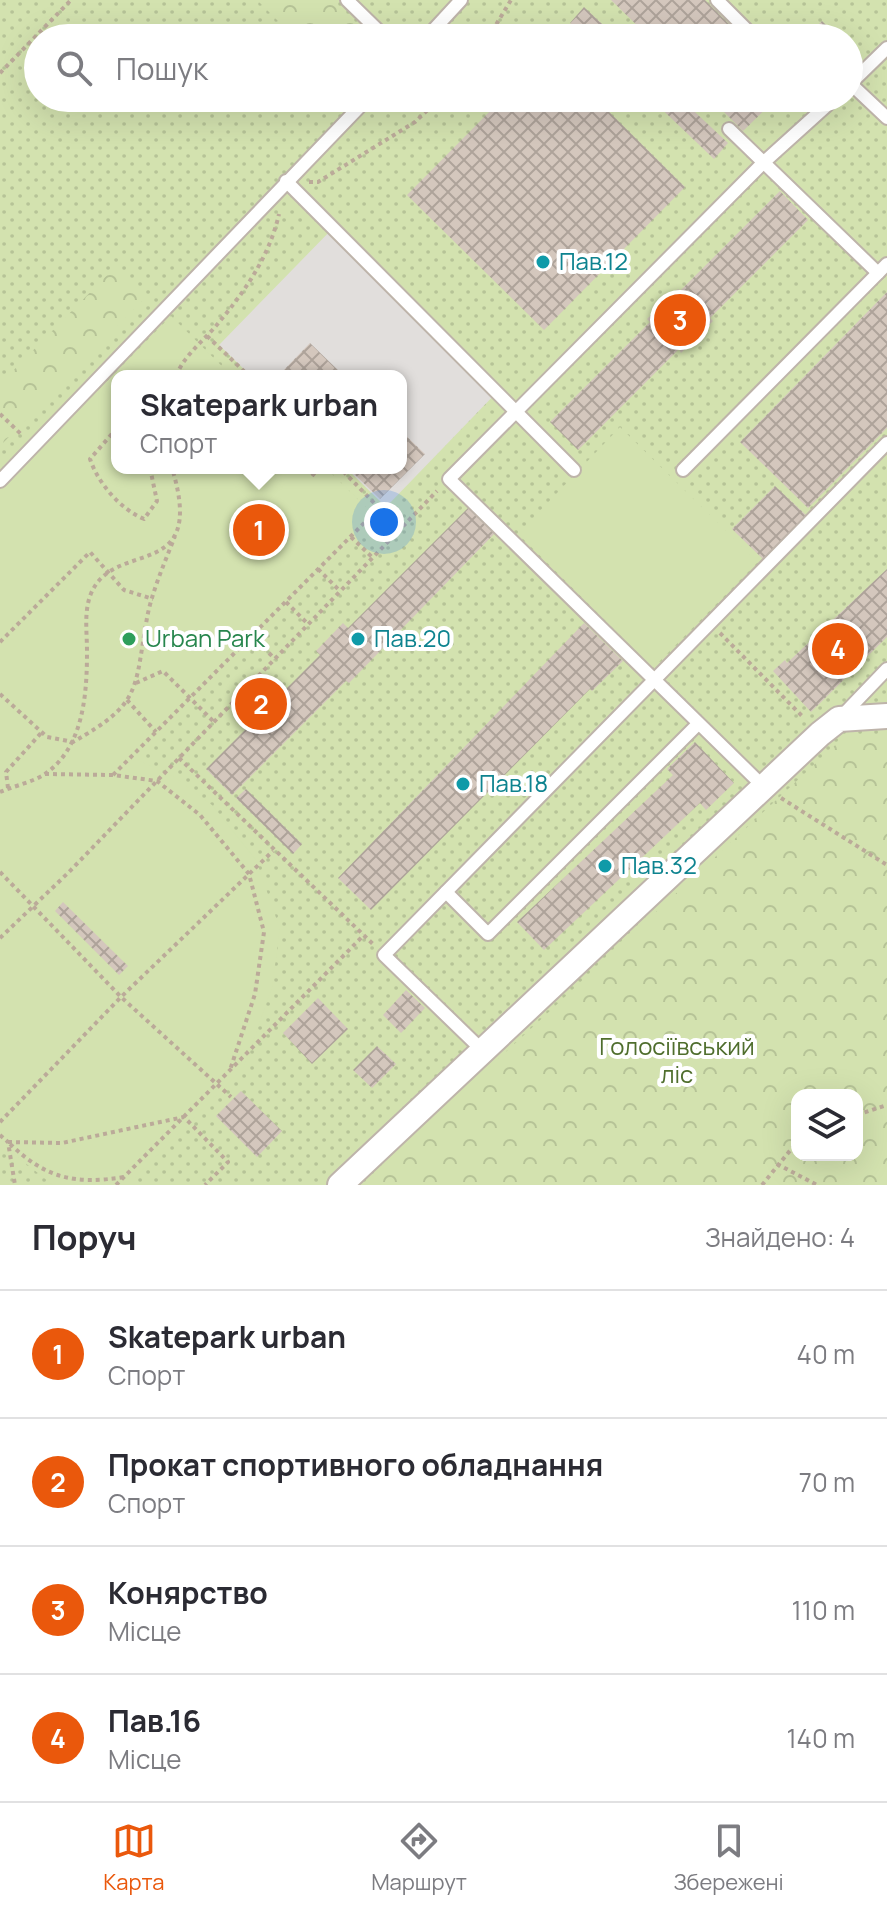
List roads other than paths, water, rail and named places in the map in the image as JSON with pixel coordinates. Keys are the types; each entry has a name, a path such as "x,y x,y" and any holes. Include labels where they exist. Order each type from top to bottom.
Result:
{"street":[{"path":"340,1185 830,726 887,716"}],"lane":[{"path":"347,0 372,24"},
{"path":"439,24 461,0"},
{"path":"717,0 741,24"},
{"path":"863,71 887,48"},
{"path":"863,96 887,118"},
{"path":"0,481 354,112"},
{"path":"765,788 449,479 814,112"},
{"path":"683,470 882,268 729,129"},
{"path":"286,181 574,470"},
{"path":"482,1050 384,955 887,443"},
{"path":"830,726 887,669"},
{"path":"446,892 488,934 698,724"}],"place":[{"name":"Пав.12","path":"543,262"},
{"name":"Конярство","path":"680,320"},
{"name":"Skatepark urban","path":"259,530"},
{"name":"Urban Park","path":"129,639"},
{"name":"Пав.20","path":"358,639"},
{"name":"Пав.16","path":"838,649"},
{"name":"Прокат спортивного обладнання","path":"261,704"},
{"name":"Пав.18","path":"463,784"},
{"name":"Пав.32","path":"605,866"}],"park label":[{"name":"Голосіївський ліс","path":"677,1061"}]}
